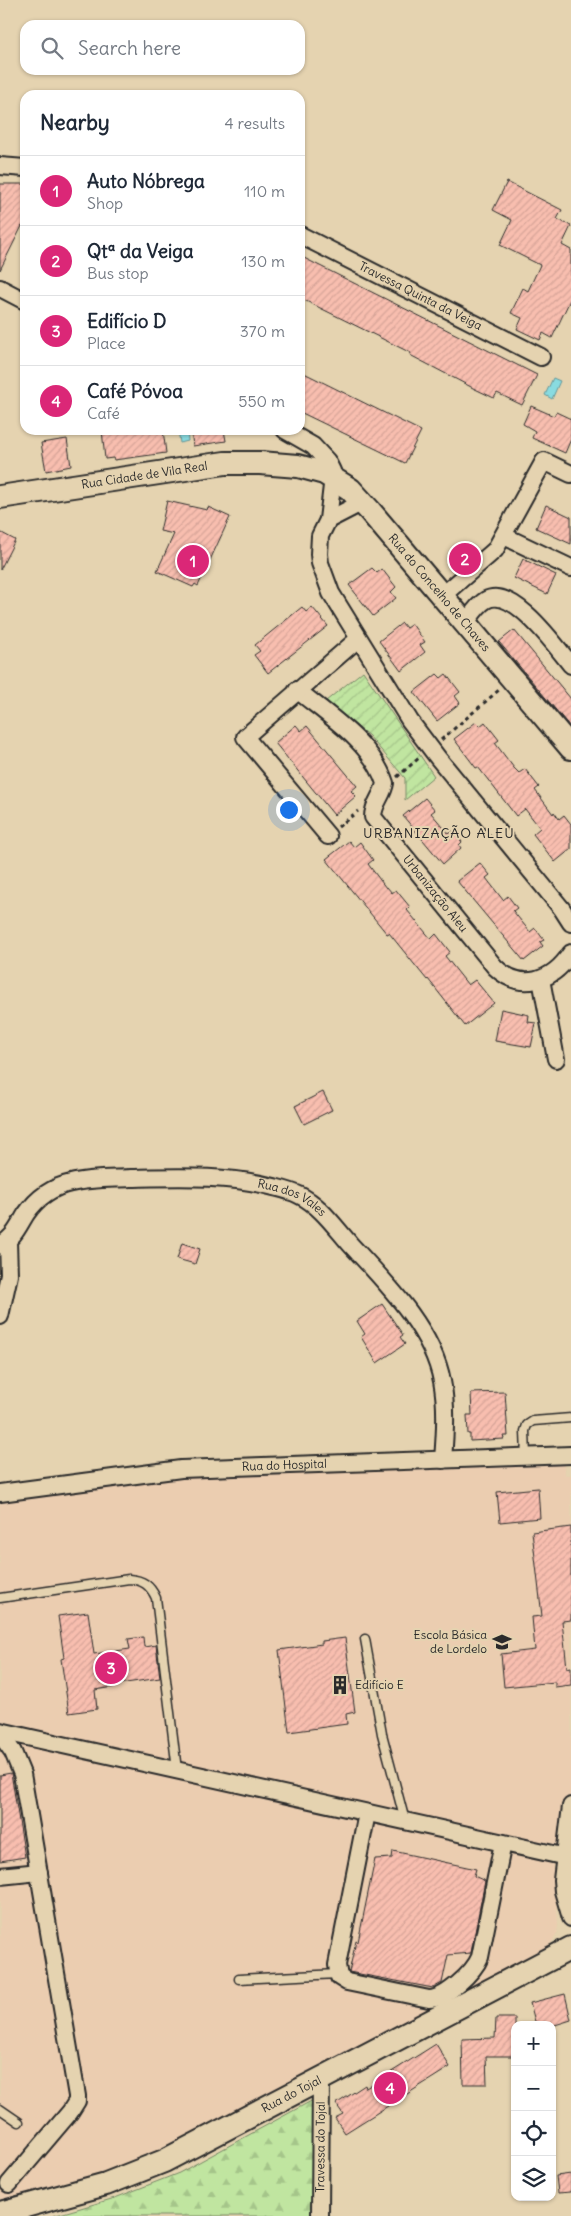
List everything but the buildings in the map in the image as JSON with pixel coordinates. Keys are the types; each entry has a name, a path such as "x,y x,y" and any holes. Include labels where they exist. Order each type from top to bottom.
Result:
{"street":[{"path":"0,166 20,168"},
{"name":"Travessa Quinta da Veiga","path":"305,238 541,357"},
{"path":"0,288 20,298"},
{"path":"295,435 323,455 330,466 333,477 328,520 320,536 320,563 331,593 410,721 434,754 571,922"},
{"path":"300,467 309,454 301,438"},
{"path":"442,596 489,556 504,536 544,461 571,474"},
{"name":"Rua Cidade de Vila Real","path":"0,497 225,463 260,462 300,467"},
{"name":"Rua do Concelho de Chaves","path":"300,467 333,477 363,502 571,748"},
{"path":"328,520 363,502"},
{"path":"504,536 571,568"},
{"path":"465,624 486,600 495,598 505,601 529,615 571,665"},
{"path":"328,836 245,737 358,639"},
{"name":"Urbanização Aleu","path":"297,690 358,741 372,759 385,783 381,796 374,805 374,817 485,956 507,977 523,982 541,978 559,968 571,953"},
{"path":"541,978 556,1058"},
{"name":"Rua dos Vales","path":"4,1243 36,1202 52,1190 72,1182 94,1179 195,1176 228,1178 262,1184 298,1194 318,1209 393,1290 428,1343 438,1365 444,1398 442,1460"},
{"path":"0,1316 8,1286 4,1243"},
{"name":"Rua do Hospital","path":"0,1493 181,1469 571,1455"},
{"path":"0,1733 177,1770 567,1857"},
{"path":"0,1733 13,1752 21,1769 77,2101 70,2112 8,2184"},
{"path":"571,1806 563,1891 571,1918"},
{"path":"367,1813 337,1965 338,1974 346,1982 429,1999 444,1995 471,1970 480,1956 503,1843"},
{"path":"0,1876 39,1872"},
{"name":"Rua do Tojal","path":"6,2214 79,2193 138,2173 193,2147 571,1948"},
{"name":"Travessa do Tojal","path":"320,2079 320,2216"}],"lane":[{"path":"526,1457 524,1431 527,1424 534,1421 571,1418"},
{"path":"0,1598 129,1579 140,1579 147,1584 156,1598 177,1770"},
{"path":"365,1639 382,1734 405,1821"},
{"path":"239,1979 338,1974"},
{"path":"0,2109 19,2122"}],"shaded area":[{"path":"564,1462 565,1475 571,1475 571,1836 559,1833 553,1866 558,1924 557,1933 552,1942 546,1949 147,2162 0,2202 0,1501 200,1475"}],"green space":[{"path":"363,671 434,776 405,800 405,778 369,736 326,701"},
{"path":"313,2100 313,2216 53,2216 115,2198 179,2173"}],"water":[{"path":"553,378 560,381 552,399 545,395"},
{"path":"179,435 187,435 188,441 180,443"}],"place":[{"name":"Qtª da Veiga","path":"465,559"},
{"name":"Auto Nóbrega","path":"193,561"},
{"name":"Escola Básica de Lordelo","path":"502,1642"},
{"name":"Edifício D","path":"111,1668"},
{"name":"Edifício E","path":"340,1685"},
{"name":"Café Póvoa","path":"390,2088"}],"district":[{"name":"URBANIZAÇÃO ALEU","path":"439,833"}]}
